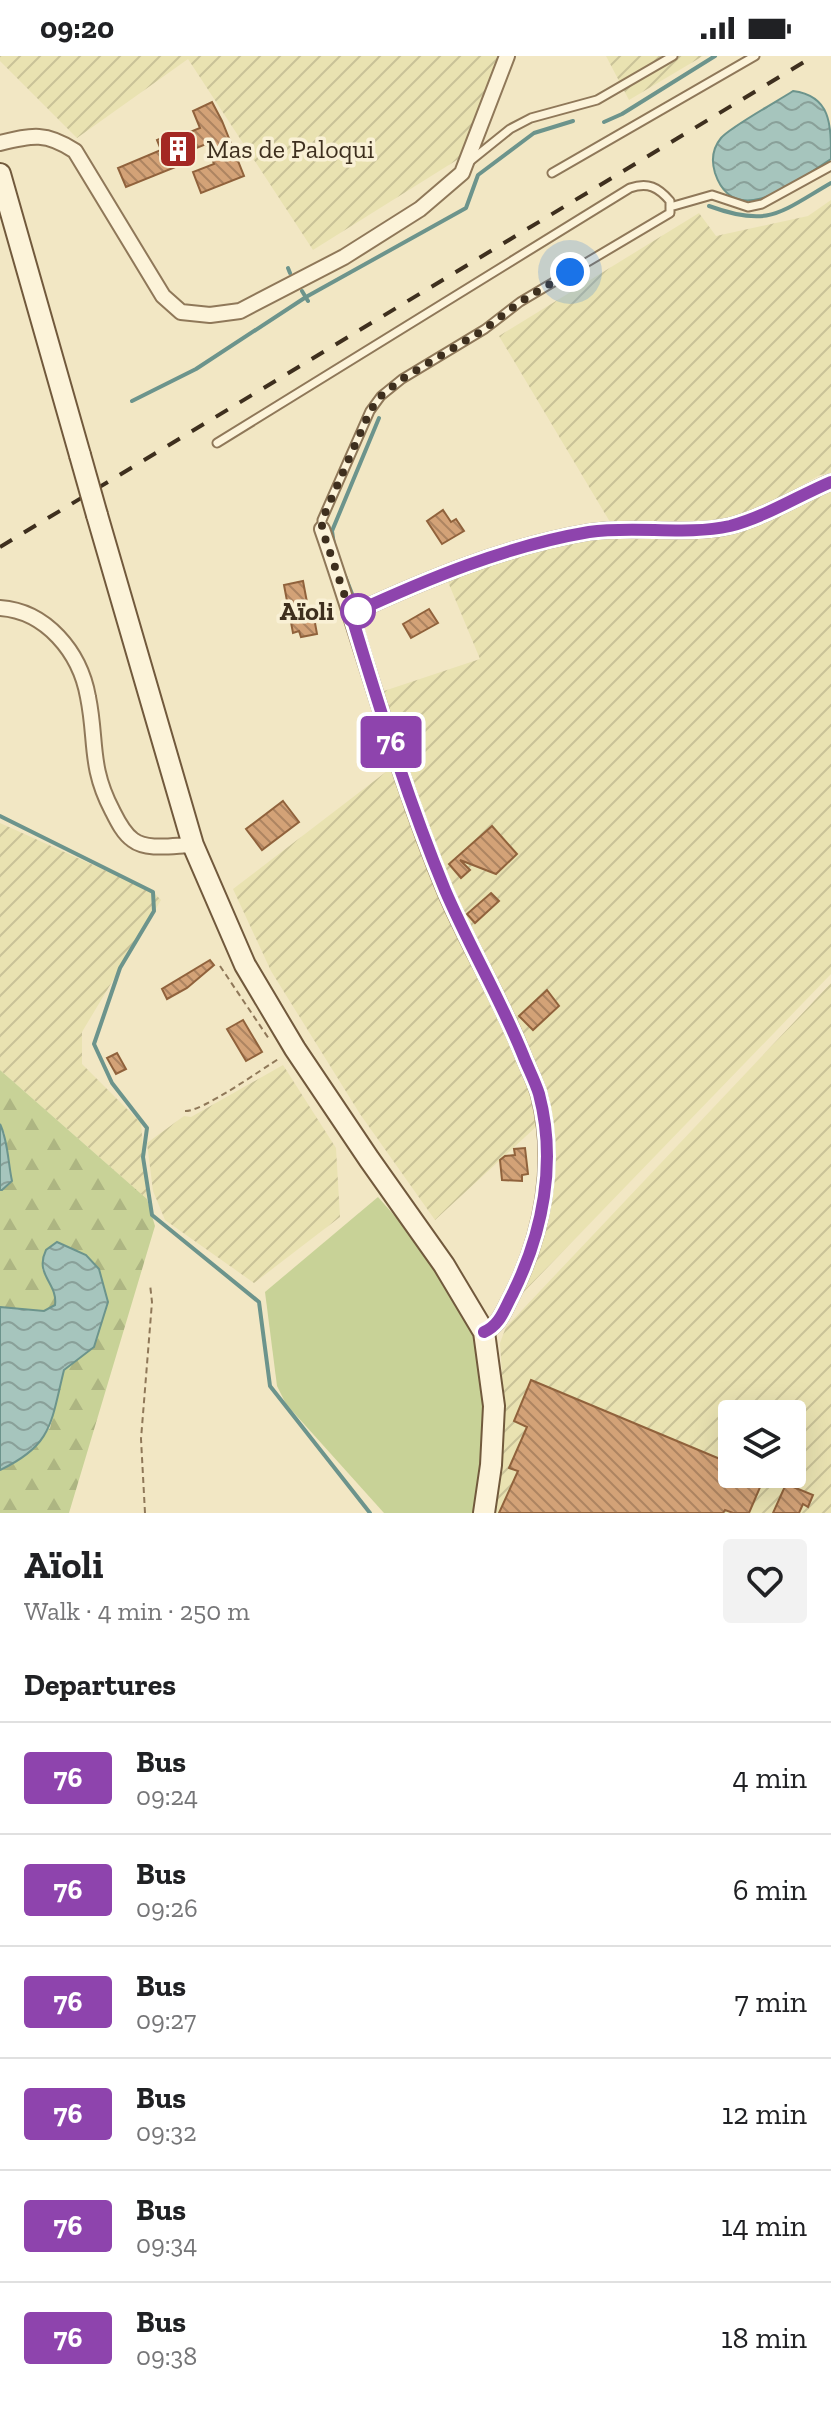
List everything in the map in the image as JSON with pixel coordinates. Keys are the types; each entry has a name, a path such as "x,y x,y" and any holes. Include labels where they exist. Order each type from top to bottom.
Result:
{"street":[{"path":"0,143 46,136 75,151 163,296 181,312 210,315 240,311 344,257 420,209 462,173 507,56"},
{"path":"0,174 193,845 245,965 295,1049 444,1265 484,1332 494,1406 491,1465 484,1513"},
{"path":"351,614 405,589 528,546 589,532 728,526 761,515 831,482"},
{"path":"322,529 380,708 446,892 513,1030 539,1094 545,1132 546,1188 539,1229 520,1280 497,1325 484,1332"},
{"path":"0,608 31,614 57,633 76,663 88,694 94,765 104,795 119,824 134,841 145,845 193,845"}],"lane":[{"path":"464,166 510,129 531,118 597,100 673,56"},
{"path":"552,173 755,56"},
{"path":"670,207 712,195 748,207 762,204 831,166"},
{"path":"217,443 630,188 641,184 658,188 670,201 670,213 520,302 485,329 402,379 381,396 364,425 322,520 322,529"}],"path":[{"path":"185,1111 190,1112 211,1101 281,1057"},
{"path":"145,1513 141,1439 152,1302 150,1284"}],"shaded area":[{"path":"0,56 501,56 460,158 313,250 188,59 77,138 0,61"},
{"path":"606,56 703,56 629,100"},
{"path":"831,200 831,473 820,475 741,520 610,522 499,336 699,213 716,236 808,216"},
{"path":"831,485 831,974 516,1300 537,1255 545,1228 551,1190 552,1149 548,1113 536,1064 512,1009 472,934 440,859 381,692 480,659 446,577 513,550 603,533 699,536 746,529"},
{"path":"395,765 520,1058 538,1125 435,1220 360,1114 271,971 233,889"},
{"path":"0,823 153,892 161,900 82,1032 82,1064 141,1123 147,1199 0,1070"},
{"path":"831,983 831,1513 491,1513 504,1406 500,1343 506,1327"},
{"path":"283,1065 336,1148 340,1217 254,1283 165,1220 153,1191 147,1143 184,1116 191,1117"}],"green space":[{"path":"0,1070 147,1199 155,1226 69,1513 0,1513 0,1470 11,1465 50,1428 64,1369 94,1347 108,1302 99,1269 86,1255 42,1269 56,1297 55,1305 44,1311 0,1307 0,1190 12,1181 5,1134 0,1124"},
{"path":"378,1197 443,1271 479,1332 485,1365 485,1463 478,1513 384,1513 286,1404 277,1386 265,1292"}],"water":[{"path":"793,91 806,94 822,105 829,123 831,159 768,196 752,200 737,199 724,190 715,173 713,159 716,146 734,127"},
{"path":"0,1124 12,1181 2,1190 0,1190"},
{"path":"57,1242 86,1255 99,1269 108,1302 94,1347 64,1370 52,1418 40,1441 31,1451 0,1470 0,1307 44,1311 55,1305 53,1291 44,1273 43,1259 46,1250"}],"building":[{"name":"Mas de Paloqui","path":"212,102 244,176 201,193 193,172 214,164 206,144 179,155 183,164 126,187 118,168 161,150 157,140 171,134 173,139 200,128 193,111"},
{"path":"443,510 451,522 456,519 464,531 442,544 427,521"},
{"path":"303,581 317,634 301,637 299,631 293,633 284,585"},
{"path":"429,609 438,623 411,638 403,624"},
{"path":"283,801 299,822 262,850 246,829"},
{"path":"492,826 517,854 496,874 460,860 470,870 461,878 449,864"},
{"path":"491,893 499,901 475,923 467,914"},
{"path":"210,960 214,965 187,988 167,999 162,989"},
{"path":"547,990 559,1006 533,1030 519,1016"},
{"path":"243,1020 262,1052 246,1061 227,1029"},
{"path":"117,1053 126,1069 116,1074 107,1058"},
{"path":"525,1148 528,1174 522,1175 522,1181 502,1180 500,1160 515,1155 514,1149"},
{"path":"531,1380 718,1458 718,1488 760,1488 749,1513 725,1510 723,1513 499,1513 518,1471 509,1468 527,1427 514,1421"},
{"path":"784,1488 796,1488 813,1495 808,1507 803,1504 799,1513 773,1513"}],"waterway":[{"path":"604,122 715,56"},
{"path":"132,401 196,369 306,297 466,208 478,175 534,133 573,121"},
{"path":"709,206 746,216 773,214 831,183"},
{"path":"288,268 290,273"},
{"path":"302,291 308,301"},
{"path":"334,545 332,531 379,418"},
{"path":"345,576 356,604"},
{"path":"0,816 153,892 154,911 120,968 94,1044 112,1083 147,1128 143,1157 152,1215 259,1302 270,1386 370,1513"}],"railway":[{"path":"0,547 814,56"}],"bus line":[{"name":"76","path":"484,1332 497,1325 520,1280 539,1229 546,1188 545,1132 539,1094 513,1030 446,892 375,694 351,614 405,589 528,546 589,532 728,526 761,515 831,482"}],"place":[{"name":"Mas de Paloqui","path":"178,149"},
{"name":"Aïoli","path":"358,611"}],"route":[{"path":"358,611 351,614 322,529 322,520 370,411 381,396 402,379 485,329 520,302 570,272"}]}
